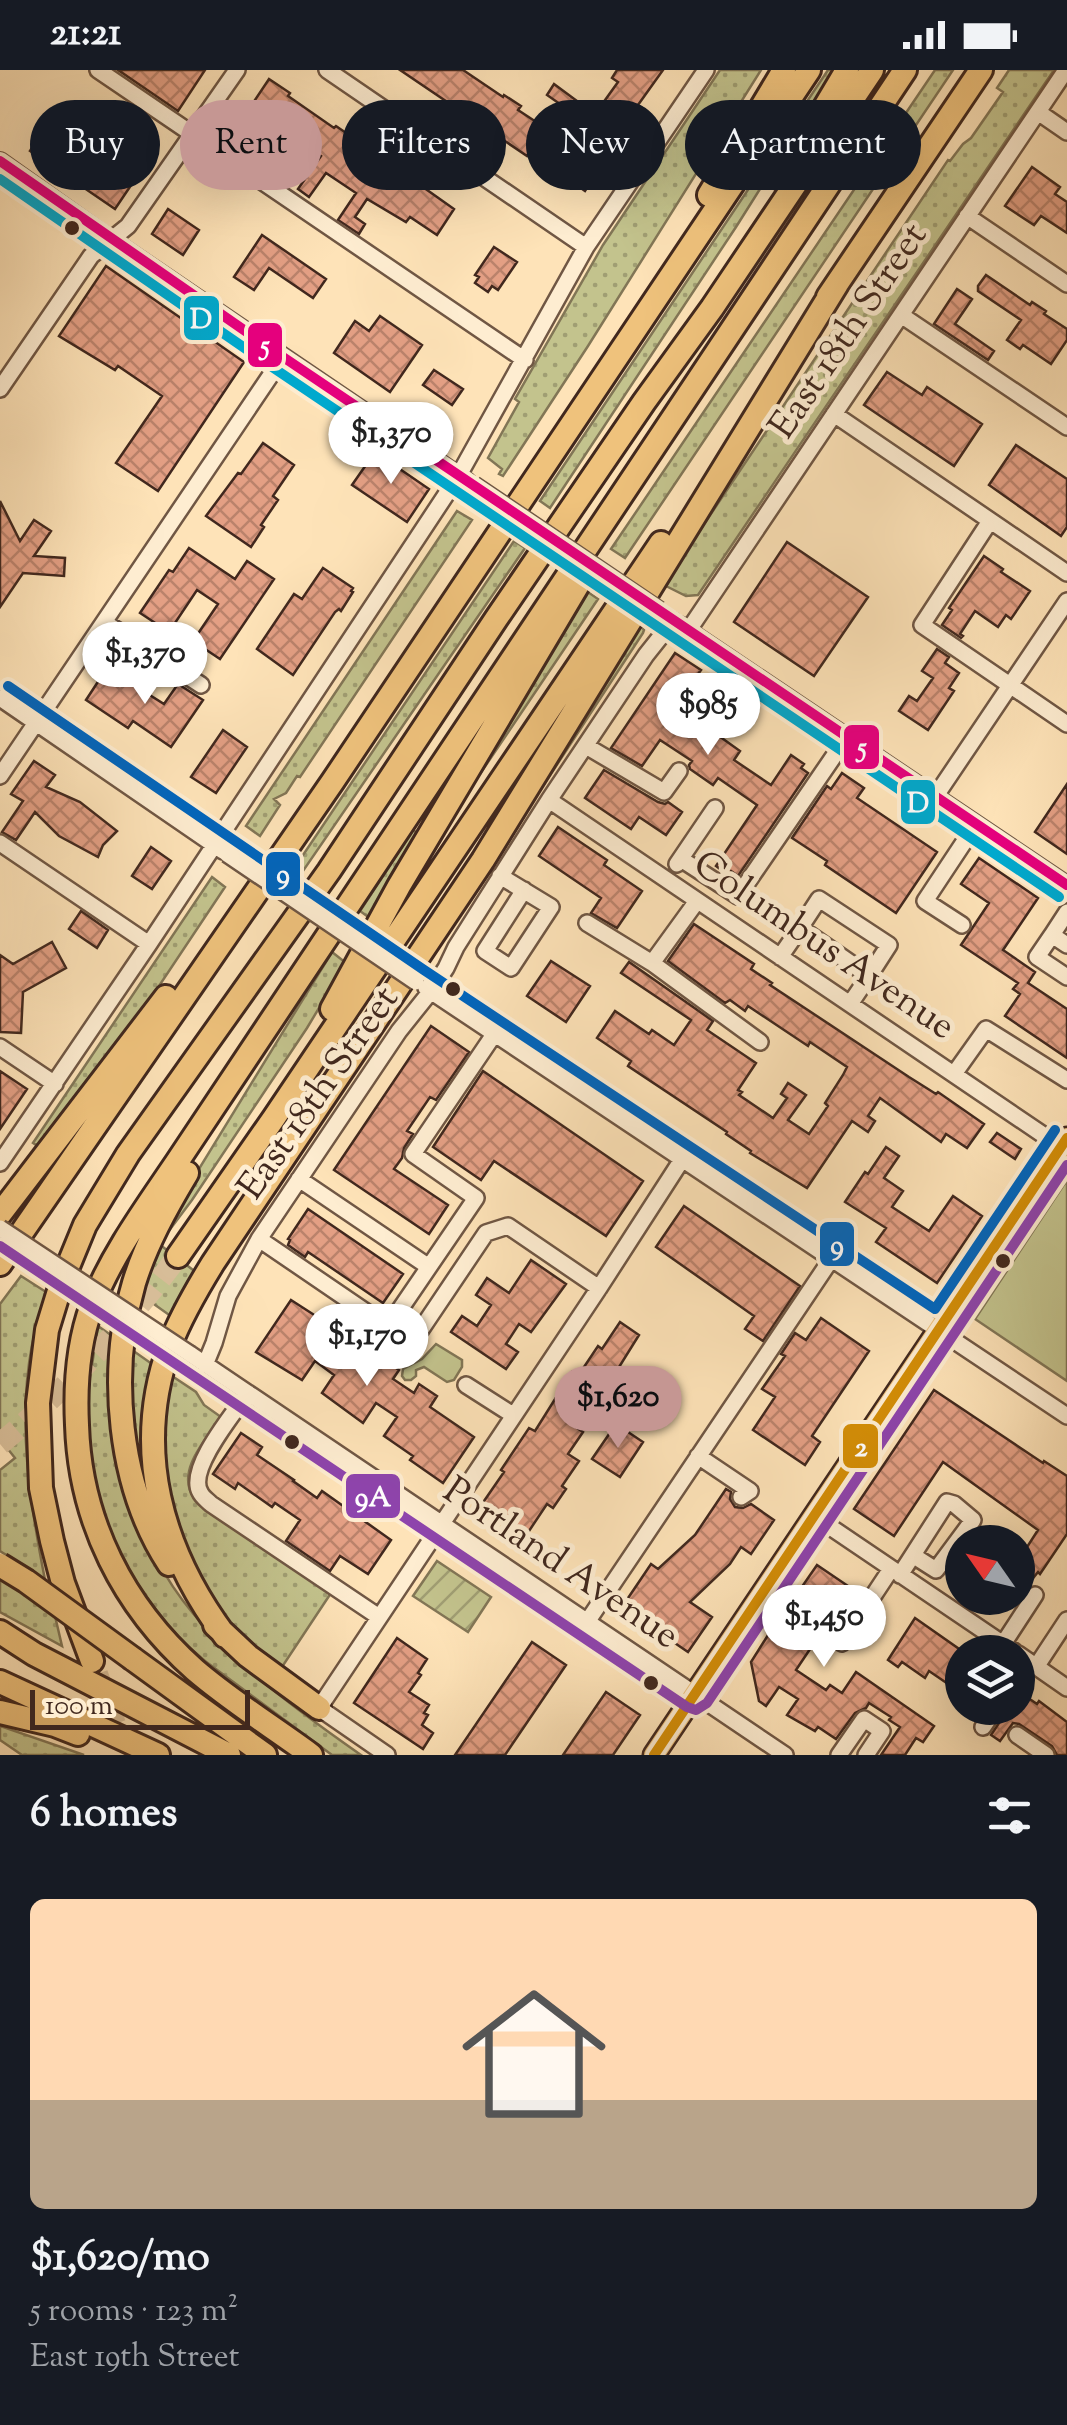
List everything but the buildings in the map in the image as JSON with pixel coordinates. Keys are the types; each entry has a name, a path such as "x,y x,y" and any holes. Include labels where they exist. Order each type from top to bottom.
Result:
{"highway":[{"path":"522,500 784,70"},
{"path":"0,1264 333,781 809,70"},
{"path":"644,402 847,70"},
{"path":"92,1662 62,1583 52,1541 41,1488 39,1438 42,1355 76,1242 128,1154 329,871 872,70"},
{"path":"311,1755 196,1670 168,1644 133,1601 104,1550 91,1517 79,1460 76,1407 82,1338 91,1308 132,1230 905,70"},
{"path":"178,1256 981,70"},
{"path":"225,1636 184,1568 167,1528 154,1476 152,1442 157,1394 177,1328 214,1263 483,860 837,284"},
{"path":"274,1118 400,886 691,389"},
{"path":"0,1214 333,781"},
{"path":"318,1708 225,1636 195,1602 163,1554 137,1494 123,1426 122,1378 134,1285 161,1218 320,946"},
{"path":"0,1565 265,1755"},
{"path":"0,1632 34,1654 229,1755"},
{"path":"0,1682 158,1755"},
{"path":"0,1712 55,1725 123,1755"}],"main road":[{"path":"654,1755 1064,1142"}],"street":[{"path":"98,70 180,127"},
{"path":"216,100 237,70"},
{"path":"327,70 586,247"},
{"path":"0,1163 150,944 221,850 459,475 586,247 706,70"},
{"name":"East 18th Street","path":"688,630 1066,70"},
{"path":"1038,112 1067,132"},
{"path":"0,389 91,256 128,226 180,152"},
{"path":"0,161 283,357 1067,885"},
{"path":"273,190 525,360"},
{"path":"968,216 1067,284"},
{"path":"901,315 1067,427"},
{"path":"0,776 283,357"},
{"path":"834,414 1067,573"},
{"path":"990,520 922,625 1067,724"},
{"path":"935,797 1067,601"},
{"name":"East 18th Street","path":"205,1365 228,1296 259,1239 399,1031 424,987 446,968 549,800 673,620"},
{"path":"104,622 201,684"},
{"path":"0,698 424,987 1067,1416"},
{"path":"681,859 738,896 847,737"},
{"path":"586,746 664,792 679,771"},
{"name":"Columbus Avenue","path":"549,800 954,1074 1064,1142"},
{"path":"667,880 715,808"},
{"path":"962,925 925,901 976,824"},
{"path":"0,843 150,944"},
{"path":"500,876 524,890 551,907 511,968 485,951 524,890"},
{"path":"780,956 819,899 889,945 850,1004"},
{"path":"652,963 697,900"},
{"path":"1067,912 1036,957 1067,978"},
{"path":"587,923 652,963 760,1042"},
{"path":"800,928 869,976"},
{"path":"1052,934 1067,945"},
{"path":"954,1074 986,1028 1067,1080"},
{"path":"259,1239 388,1327 476,1198 413,1154 495,1033"},
{"path":"0,1047 55,1084"},
{"path":"387,1755 318,1708 683,1158"},
{"path":"299,1179 429,1266"},
{"path":"396,1315 420,1331 486,1232 508,1226 599,1288"},
{"name":"Portland Avenue","path":"0,1228 785,1755"},
{"path":"587,1622 832,1258"},
{"path":"466,1385 513,1416"},
{"path":"248,1393 204,1458 197,1476 198,1491 211,1504 379,1617"},
{"path":"698,1456 750,1491 740,1498"},
{"path":"814,1516 986,1635"},
{"path":"842,1642 896,1572 914,1556"},
{"path":"1035,1645 1067,1620"},
{"path":"1035,1668 1067,1688"},
{"path":"838,1755 864,1719 882,1731 866,1755"},
{"path":"1017,1735 1046,1755"}],"green space":[{"path":"720,70 761,70 742,100 700,100"},
{"path":"828,70 835,70 816,100 808,100"},
{"path":"935,70 953,70 921,118 921,100 915,100"},
{"path":"1009,70 1054,70 698,595 686,596 666,586 948,160 971,138 1003,92 997,88"},
{"path":"685,122 686,190 503,476 499,474 502,469 488,458 519,402 515,399 603,245 640,190 665,190 665,152"},
{"path":"748,190 759,190 550,508 540,501"},
{"path":"854,190 872,190 625,558 611,549"},
{"path":"457,511 472,520 300,777 286,793 274,799 280,805 260,836 246,826"},
{"path":"514,541 525,548 303,871 295,867"},
{"path":"585,590 598,599 482,771 482,764"},
{"path":"639,624 643,633 494,861"},
{"path":"413,830 420,835 371,919 360,911"},
{"path":"212,877 225,887 133,1025 39,1147 33,1143"},
{"path":"332,952 346,963 307,1028 159,1244 197,1273 172,1317 137,1292 156,1239"},
{"path":"1067,1180 1067,1381 975,1319"},
{"path":"21,1276 46,1292 32,1345 26,1404 30,1492 45,1580 0,1551 0,1470 15,1458 0,1439 0,1304"},
{"path":"98,1326 152,1364 145,1444 147,1504 156,1557 175,1589 196,1617 248,1669 361,1755 332,1755 205,1661 160,1616 127,1569 102,1508 89,1451 87,1417"},
{"path":"436,1344 462,1360 454,1380 447,1382 424,1367 416,1370 411,1380 405,1380 403,1369 422,1359"},
{"path":"166,1372 196,1392 204,1405 221,1417 190,1467 189,1489 195,1499 331,1593 278,1673 262,1661 210,1602 162,1488"},
{"path":"437,1561 491,1597 468,1632 413,1596"},
{"path":"0,1578 55,1616 62,1646 0,1612"},
{"path":"0,1726 84,1755 22,1755 0,1740"}],"tunnel":[{"path":"0,1444 95,1355 178,1256"},
{"path":"97,1674 115,1724 130,1744"}],"transit line":[{"name":"5","path":"0,161 283,357 1067,885"},
{"name":"D","path":"0,179 1059,897"},
{"name":"9","path":"8,686 424,970 935,1309 1055,1130"},
{"name":"2","path":"654,1755 1067,1138"},
{"name":"9A","path":"0,1246 696,1710 707,1703 1067,1165"}]}
